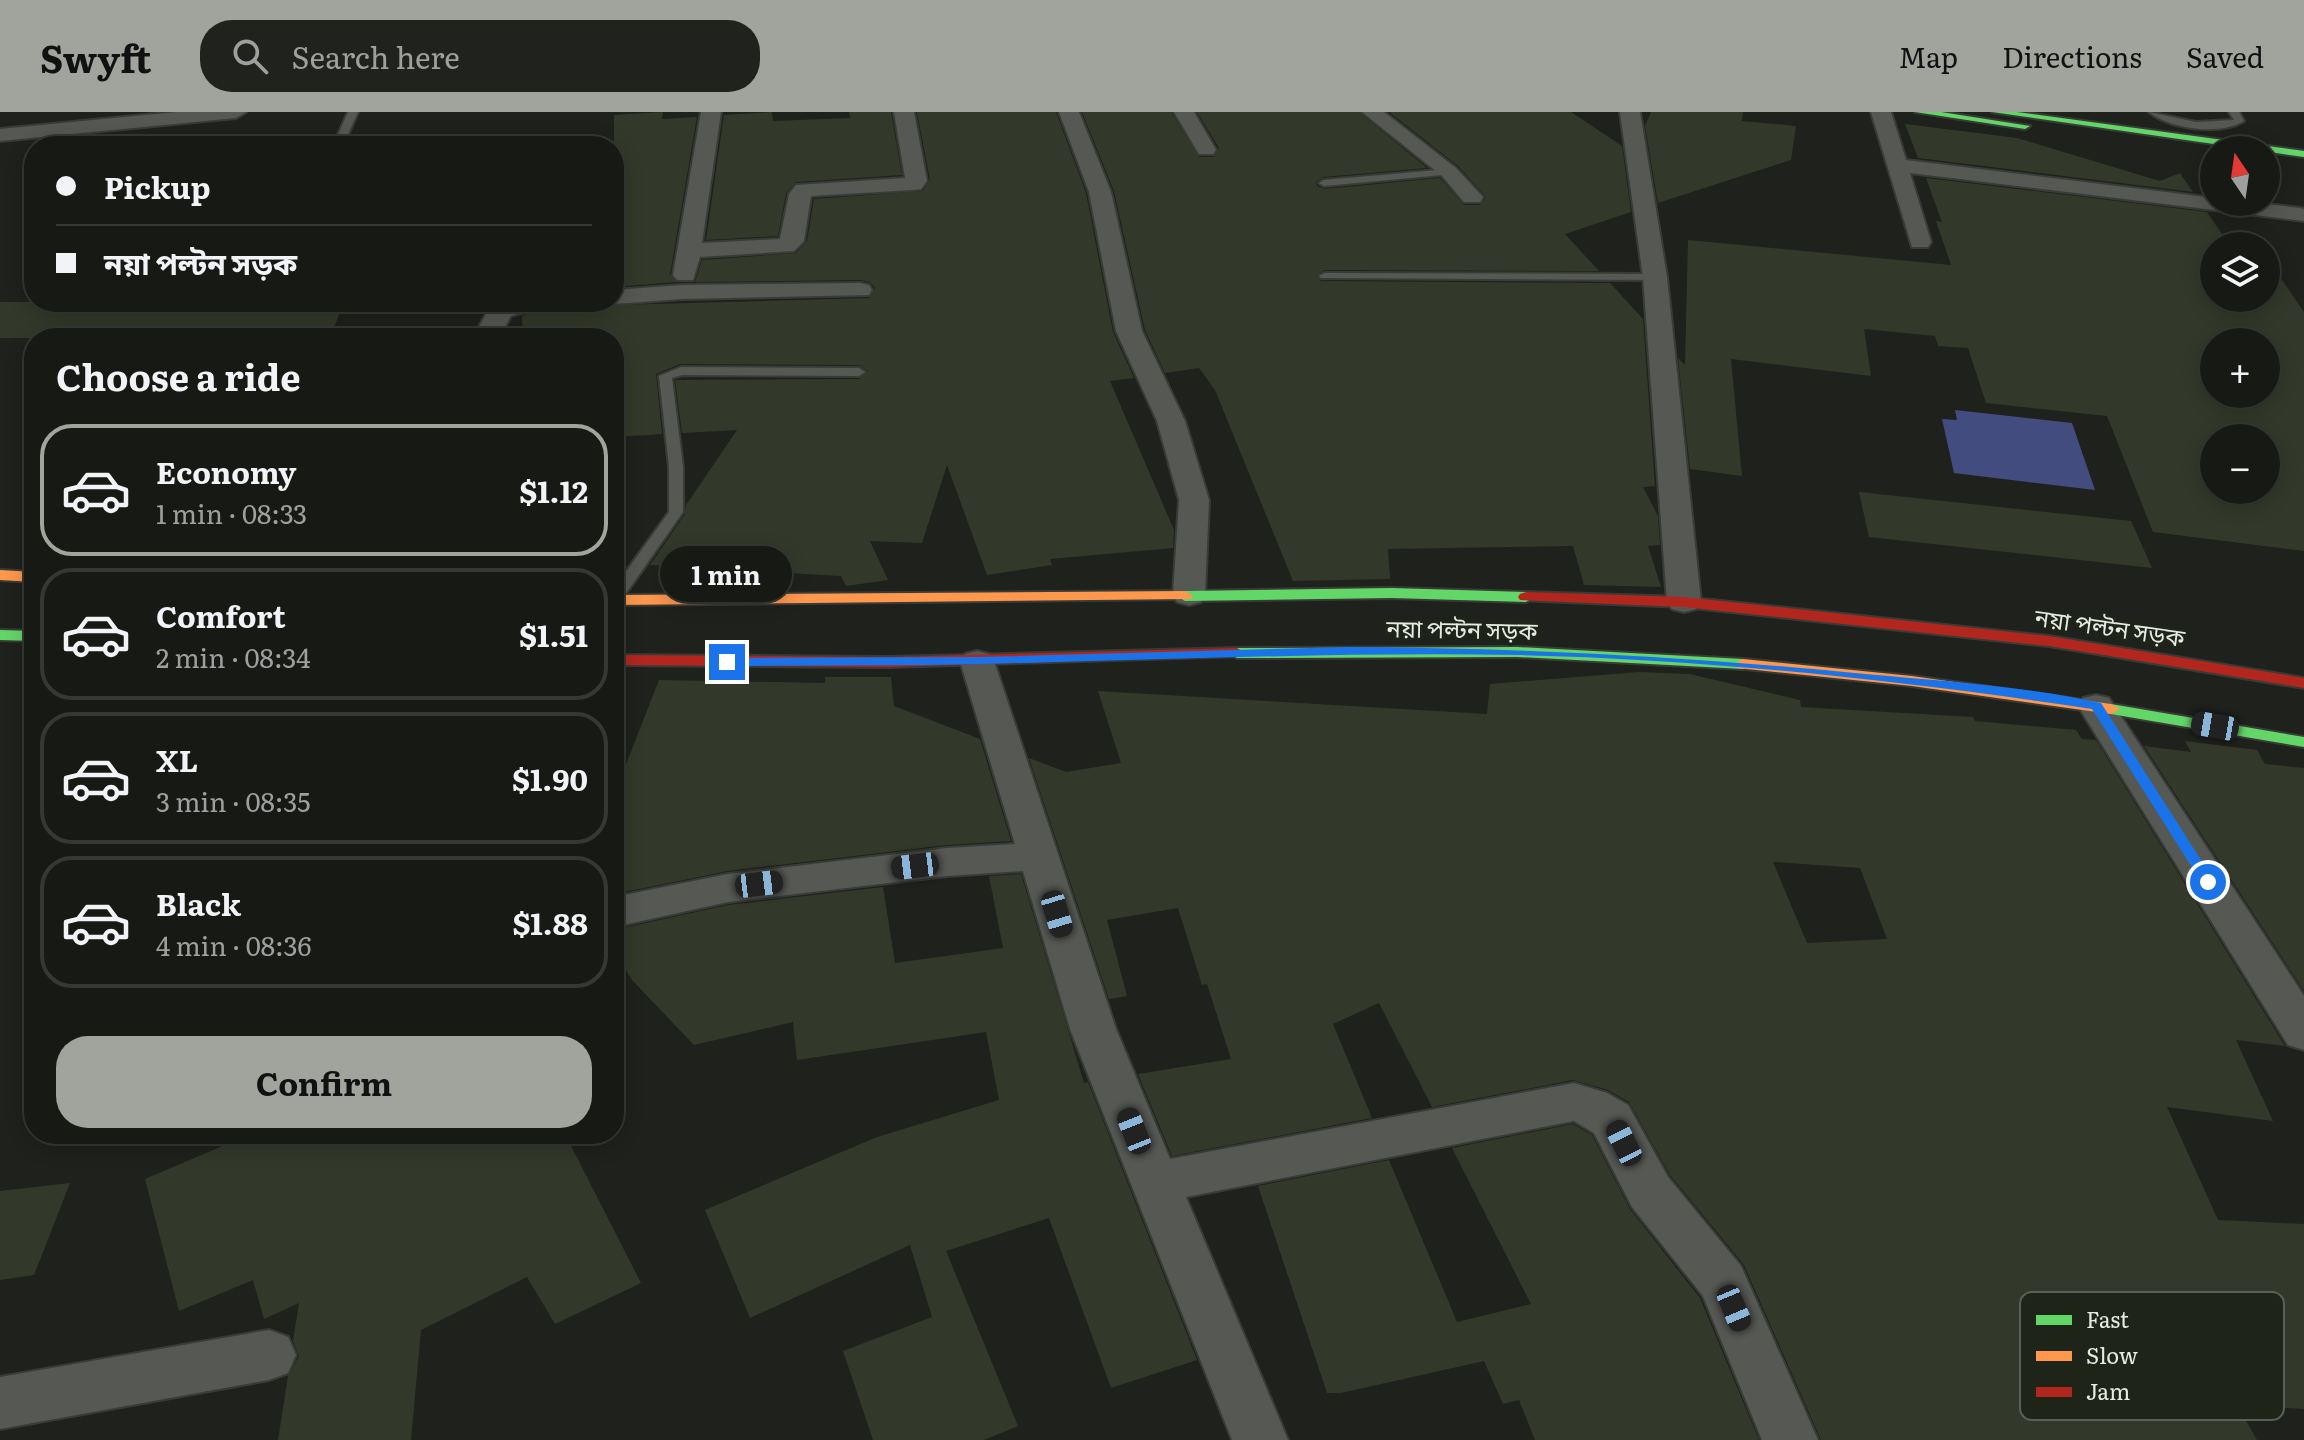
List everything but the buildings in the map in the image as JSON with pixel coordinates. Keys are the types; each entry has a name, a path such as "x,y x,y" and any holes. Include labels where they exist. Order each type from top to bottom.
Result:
{"main road":[{"path":"1920,112 2200,149"},
{"path":"1997,112 2304,154"},
{"path":"2280,160 2304,164"},
{"path":"0,575 24,576"},
{"name":"নয়া পল্টন সড়ক","path":"624,599 935,600 1392,593 1684,602 2049,641 2304,683"},
{"path":"0,635 24,636"},
{"name":"নয়া পল্টন সড়ক","path":"624,660 755,663 977,661 1348,650 1521,652 1682,660 1987,689 2304,742"}],"street":[{"path":"0,135 236,112"},
{"path":"689,250 786,246 793,241 800,194 804,190 913,184 916,181 904,112"},
{"path":"1069,112 1100,192 1129,331 1171,421 1194,500 1189,595"},
{"path":"1184,112 1206,150"},
{"path":"1372,112 1449,172 1472,197"},
{"path":"1630,112 1655,277 1684,602"},
{"path":"1881,112 1920,242"},
{"path":"682,292 719,113"},
{"path":"1897,165 2300,215"},
{"path":"624,296 682,292 860,290"},
{"path":"977,661 1093,1029 1260,1440"},
{"path":"2096,706 2304,1033"},
{"path":"624,910 728,888 947,862 1039,856"},
{"path":"1155,1182 1574,1102 1590,1106 1611,1119 1650,1192 1723,1282 1790,1440"},
{"path":"0,1403 269,1355"}],"lane":[{"path":"342,136 353,112"},
{"path":"2154,112 2165,119 2179,122 2224,125 2239,121 2234,112"},
{"path":"1324,183 1449,172"},
{"path":"1325,276 1655,277"},
{"path":"624,585 676,512 676,467 665,376 681,371 859,372"}],"water":[{"path":"1955,410 2072,423 2095,490 1954,473 1942,419 1957,420"}],"traffic: fast":[{"path":"1920,112 2025,126"},
{"path":"1997,112 2304,154"},
{"path":"1185,596 1392,593 1526,597"},
{"path":"0,635 24,636"},
{"path":"1237,653 1517,652 1743,664"},
{"path":"2111,709 2304,742"}],"traffic: slow":[{"path":"0,575 24,576"},
{"path":"624,600 1185,596"},
{"path":"1743,664 1912,681 2111,709"}],"traffic: jam":[{"path":"1526,597 1684,602 2049,641 2304,683"},
{"path":"624,660 888,662 1237,653"}],"route":[{"path":"727,662 977,661 1348,650 1521,652 1710,662 1987,689 2096,706 2208,882"}]}
